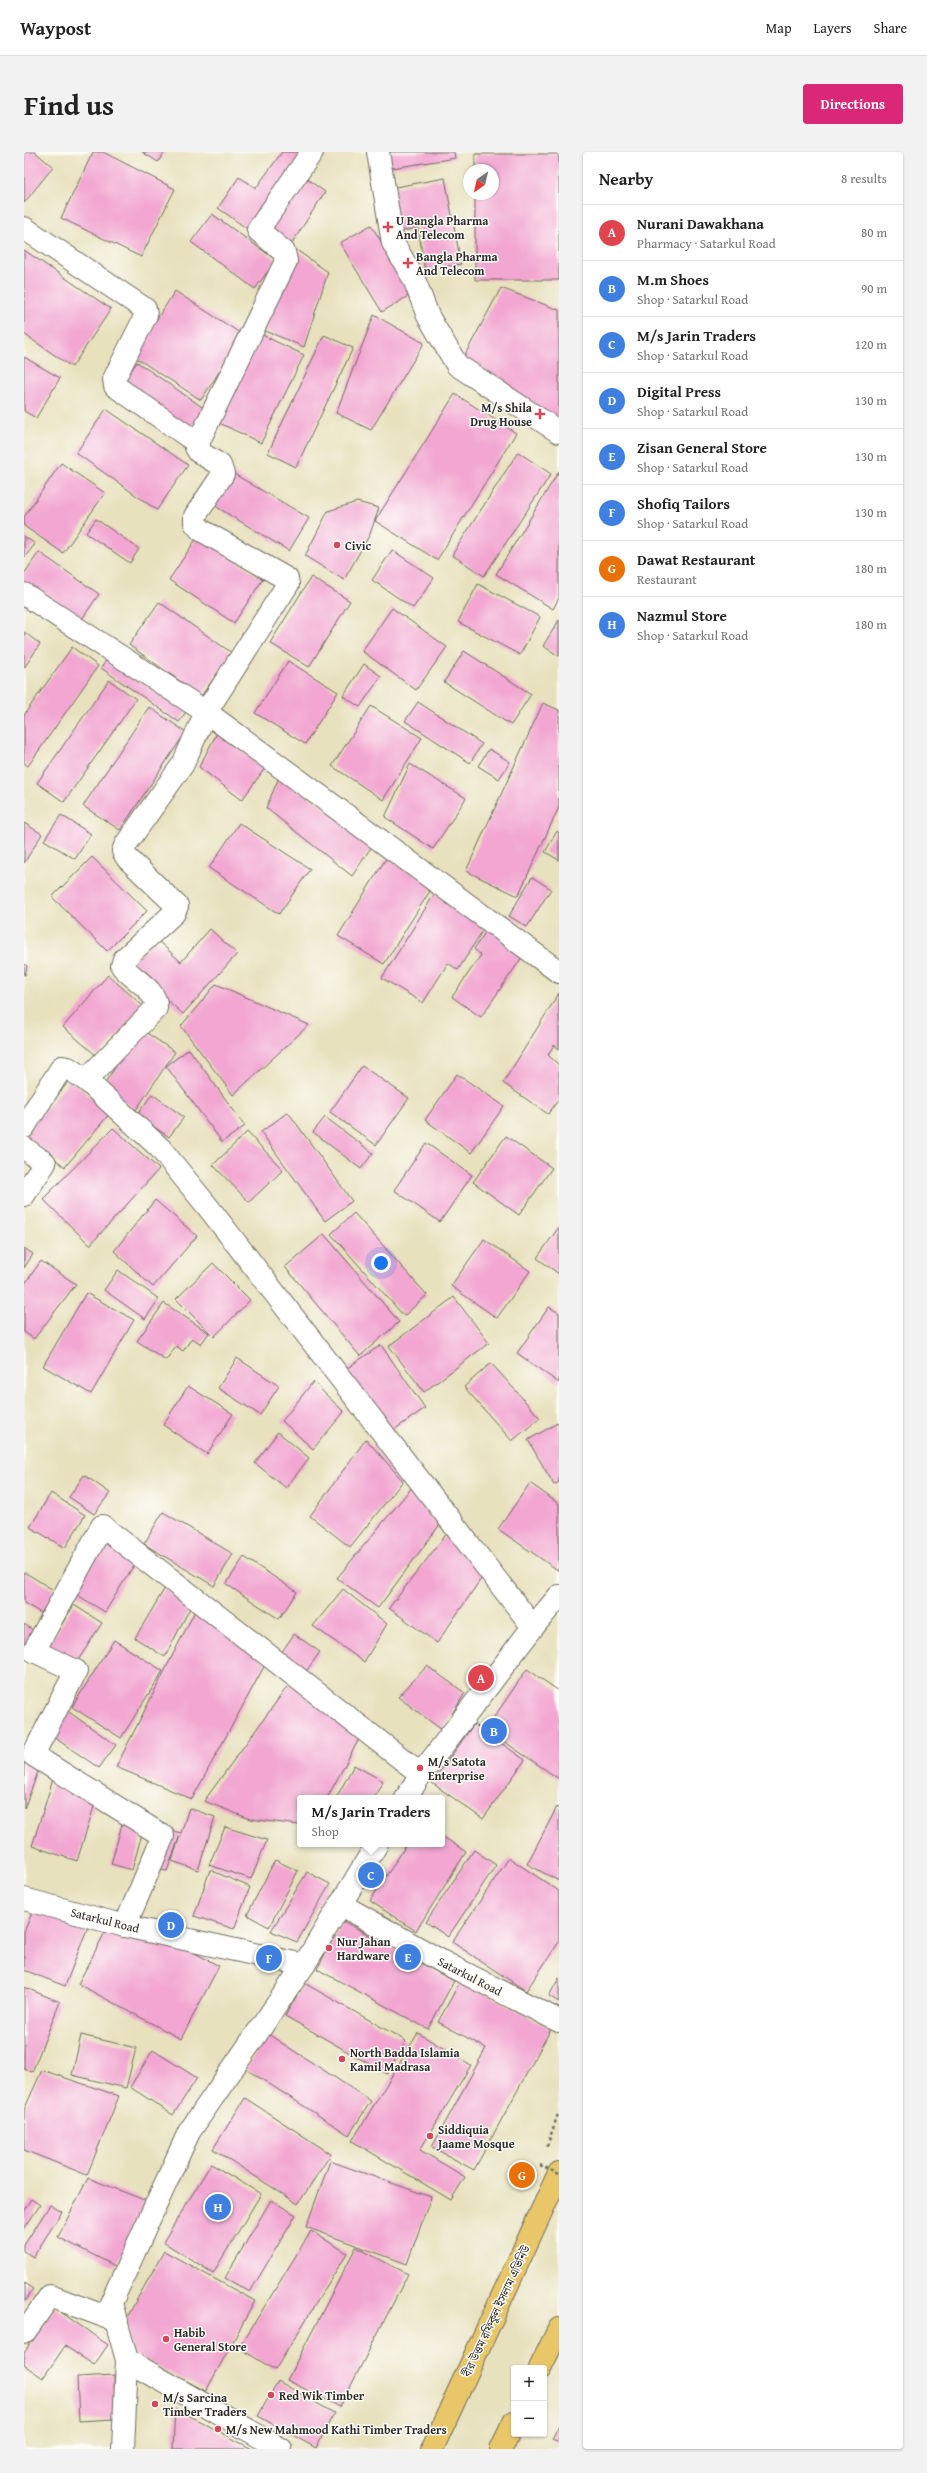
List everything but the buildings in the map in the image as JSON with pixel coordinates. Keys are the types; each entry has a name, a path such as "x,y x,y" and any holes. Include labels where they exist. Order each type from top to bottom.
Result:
{"main road":[{"name":"বীর উত্তম রফিকুল ইসলাম এভিনিউ","path":"432,2449 553,2170"},
{"path":"541,2365 559,2329"},
{"path":"501,2449 511,2428"}],"street":[{"path":"86,1080 156,1008 157,1001 153,995 122,966 124,959 174,913 177,906 127,858 123,851 126,844 183,764 206,712 288,584 287,579 201,530 196,523 195,516 223,474 220,465 197,450 286,261 284,252 258,230 312,152"},
{"path":"378,152 393,243 414,279 428,316 457,365 559,432"},
{"path":"24,228 145,309 146,315 114,379 115,386 199,444"},
{"path":"24,594 206,712 513,936 559,972"},
{"path":"24,1127 62,1066 68,1068 86,1080 160,1148 204,1201 533,1627"},
{"path":"24,1148 45,1163 24,1195"},
{"path":"125,1926 163,1836 33,1755 76,1671 34,1651 102,1526 421,1774"},
{"path":"408,1795 421,1774 533,1627 559,1596"},
{"path":"123,2449 127,2360 112,2303 189,2132 304,1964 375,1847"},
{"name":"Satarkul Road","path":"24,1899 125,1926 304,1964"},
{"name":"Satarkul Road","path":"340,1904 443,1962 559,2021"},
{"path":"24,2332 50,2296 117,2321"},
{"path":"127,2360 281,2449"}],"path":[{"path":"545,2150 558,2114"},
{"path":"543,2157 553,2170"}],"place":[{"name":"U Bangla Pharma And Telecom","path":"388,227"},
{"name":"Bangla Pharma And Telecom","path":"408,263"},
{"name":"M/s Shila Drug House","path":"540,414"},
{"name":"Civic","path":"337,545"},
{"name":"Nurani Dawakhana","path":"481,1678"},
{"name":"M.m Shoes","path":"494,1731"},
{"name":"M/s Satota Enterprise","path":"420,1768"},
{"name":"M/s Jarin Traders","path":"371,1875"},
{"name":"Digital Press","path":"171,1925"},
{"name":"Nur Jahan Hardware","path":"329,1948"},
{"name":"Zisan General Store","path":"408,1957"},
{"name":"Shofiq Tailors","path":"269,1958"},
{"name":"North Badda Islamia Kamil Madrasa","path":"342,2059"},
{"name":"Siddiquia Jaame Mosque","path":"430,2136"},
{"name":"Dawat Restaurant","path":"522,2175"},
{"name":"Nazmul Store","path":"218,2207"},
{"name":"Habib General Store","path":"166,2339"},
{"name":"Red Wik Timber","path":"271,2395"},
{"name":"M/s Sarcina Timber Traders","path":"155,2404"},
{"name":"M/s New Mahmood Kathi Timber Traders","path":"218,2429"}]}
